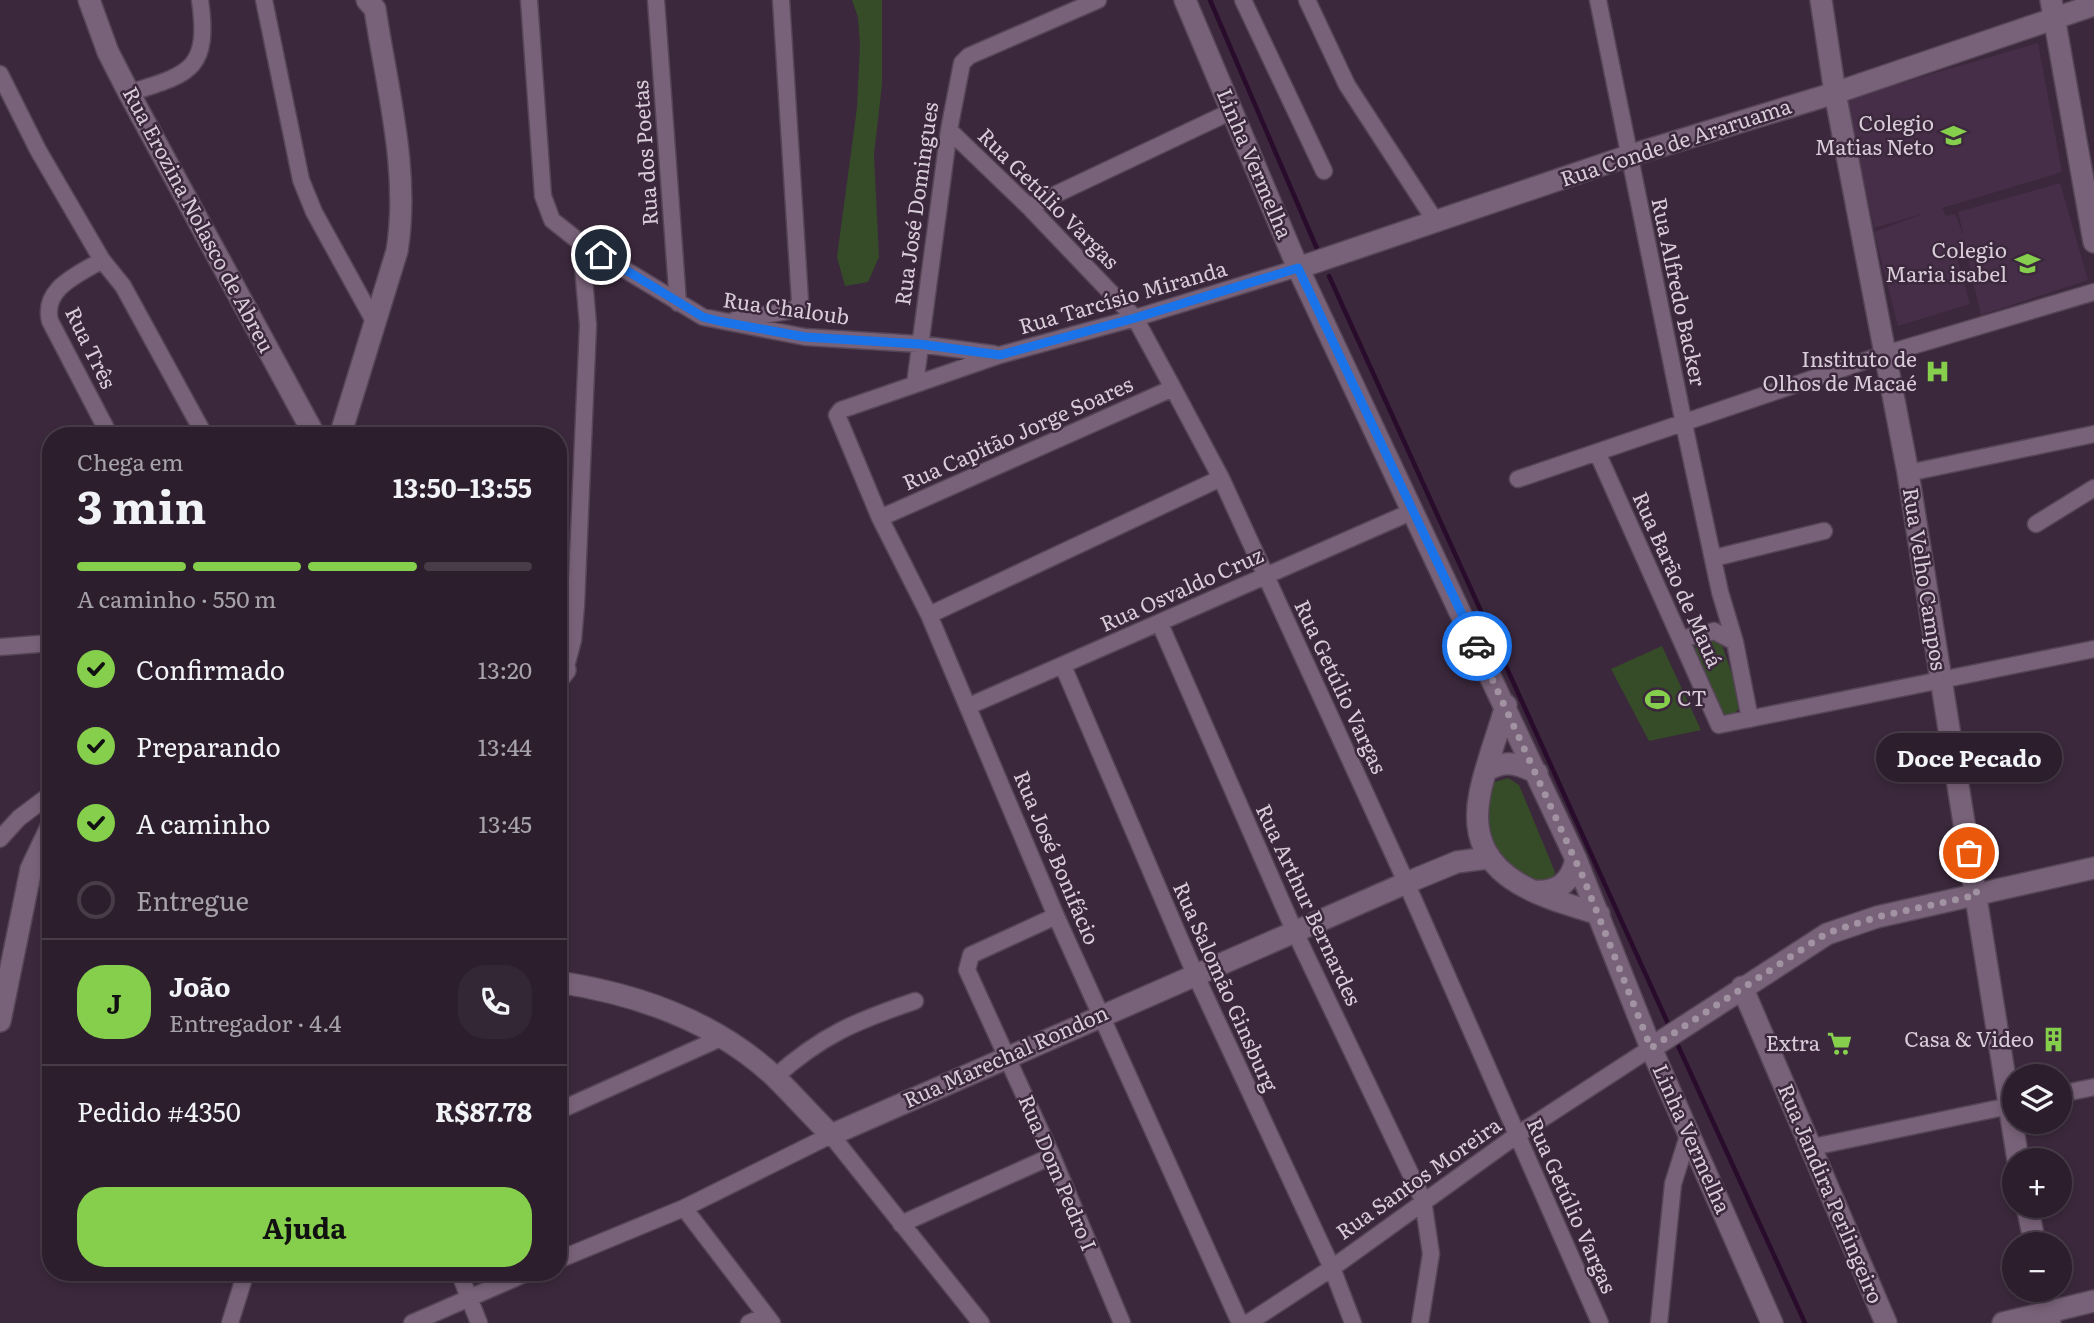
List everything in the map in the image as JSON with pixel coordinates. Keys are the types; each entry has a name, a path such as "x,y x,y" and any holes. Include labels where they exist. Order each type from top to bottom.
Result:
{"main road":[{"name":"Rua Erozina Nolasco de Abreu","path":"89,0 129,93 310,427"},
{"name":"Linha Vermelha","path":"1185,0 1298,268 1411,512 1506,705 1599,914 1666,1039 1688,1136 1772,1323"},
{"name":"Rua Velho Campos","path":"1821,0 1835,93 1908,473 2004,1064"},
{"path":"343,427 397,251 403,189 372,3"},
{"name":"Rua Conde de Araruama","path":"1298,268 1628,156 1835,93 2052,9 2094,5"},
{"path":"2052,9 2094,242"},
{"path":"1506,705 1480,793 1483,849 1505,876 1532,891 1599,914"},
{"path":"1487,770 1500,763 1512,762 1536,773"},
{"path":"0,1021 31,869 42,846"},
{"name":"Rua Marechal Rondon","path":"831,1135 1101,1014 1483,849"},
{"path":"1532,891 1550,892 1565,884 1573,872 1576,859"},
{"path":"1666,1039 1805,945 1851,924 2094,868"},
{"path":"567,984 626,995 664,1007 723,1037 775,1077 831,1135"},
{"name":"Rua Jandira Perlingeiro","path":"1742,987 1808,1148 1886,1323"},
{"path":"2003,1323 2049,1318 2094,1301"}],"street":[{"path":"129,93 179,77 195,65 202,44 200,0"},
{"path":"264,0 301,180 314,212 374,321"},
{"name":"Rua Chaloub","path":"529,0 544,196 552,220 581,243 703,317 805,337 919,344 1000,355"},
{"name":"Rua dos Poetas","path":"656,0 678,303"},
{"path":"723,322 788,311 797,308 800,301 781,0"},
{"name":"Rua José Domingues","path":"915,384 958,72 969,56 1098,0"},
{"path":"1243,0 1324,171"},
{"path":"1307,0 1347,85 1436,222"},
{"name":"Rua Alfredo Backer","path":"1598,0 1684,424 1720,592 1735,642 1750,719"},
{"path":"0,74 38,150 102,260 123,286 200,427"},
{"path":"1029,207 1232,111"},
{"name":"Rua Getúlio Vargas","path":"949,130 1029,207 1135,318 1221,478 1406,883 1600,1323"},
{"path":"567,656 573,640 576,605 588,325 581,243"},
{"name":"Rua Três","path":"102,260 58,288 50,297 47,308 50,321 105,427"},
{"name":"Rua Tarcísio Miranda","path":"841,410 1000,355 1135,318 1298,268"},
{"path":"1518,479 1885,354 2094,292"},
{"name":"Rua Capitão Jorge Soares","path":"880,517 1173,388"},
{"name":"Rua José Bonifácio","path":"841,410 836,420 929,615 1056,916 1240,1323"},
{"path":"1908,473 2094,434"},
{"name":"Rua Barão de Mauá","path":"1597,452 1719,725 1750,719"},
{"path":"929,615 1221,478"},
{"path":"2036,524 2094,488"},
{"name":"Rua Osvaldo Cruz","path":"969,706 1411,512"},
{"path":"1714,558 1824,531"},
{"name":"Rua Alfredo Backer","path":"1714,631 1720,592"},
{"name":"Rua Arthur Bernardes","path":"1160,624 1294,930 1423,1200 1432,1254 1420,1323"},
{"path":"1681,639 1714,631 1735,642"},
{"path":"0,647 42,644"},
{"path":"1750,719 2094,649"},
{"name":"Rua Salomão Ginsburg","path":"1063,666 1195,974 1332,1268 1353,1323"},
{"path":"0,839 19,818 42,801"},
{"name":"Rua Dom Pedro I","path":"1056,916 971,955 967,970 1052,1157 1122,1323"},
{"path":"775,1077 808,1047 829,1035 915,1001"},
{"path":"567,1107 723,1037"},
{"name":"Rua Santos Moreira","path":"1248,1323 1332,1268 1517,1135 1666,1039"},
{"path":"2072,1092 2094,1087"},
{"path":"1808,1148 2002,1107"},
{"path":"831,1135 981,1323"},
{"name":"Rua Marechal Rondon","path":"567,1256 684,1208 831,1135"},
{"path":"1659,1323 1673,1184 1688,1136"},
{"path":"901,1224 1052,1157"},
{"path":"1673,1184 1695,1175 1708,1178"},
{"path":"684,1208 769,1319 750,1323"},
{"path":"230,1323 243,1281"},
{"path":"463,1281 479,1323"},
{"path":"412,1323 507,1281"}],"shaded area":[{"path":"2038,43 2062,172 1942,208 1946,216 1955,214 1964,237 1958,212 2060,183 2088,280 1981,315 1965,246 1955,251 1970,304 1898,326 1874,232 1925,213 1874,228 1846,99"}],"green space":[{"path":"852,0 882,0 882,84 874,155 879,257 868,282 845,286 837,257 857,108 860,45 858,17"},
{"path":"1716,639 1721,642 1742,704 1732,717 1723,714 1695,653 1696,643"},
{"name":"CT","path":"1662,646 1701,730 1649,741 1611,669"},
{"path":"1508,778 1519,785 1555,872 1552,888 1511,879 1482,820 1486,785"}],"waterway":[{"path":"1210,0 1318,251"},
{"path":"1329,276 1670,1028"},
{"path":"1675,1039 1805,1323"}],"way so far":[{"path":"1477,646 1583,877 1651,1048 1827,933 1877,917 1977,895 1969,853"}],"place":[{"name":"Colegio Matias Neto","path":"1954,136"},
{"name":"Colegio Maria isabel","path":"2027,263"},
{"name":"Instituto de Olhos de Macaé","path":"1937,372"},
{"name":"CT","path":"1657,699"},
{"name":"Doce Pecado","path":"1969,853"},
{"name":"Casa & Video","path":"2054,1040"},
{"name":"Extra","path":"1840,1044"}],"route":[{"path":"601,255 703,317 805,337 919,344 1000,355 1135,318 1298,268 1411,512 1477,646"}]}
